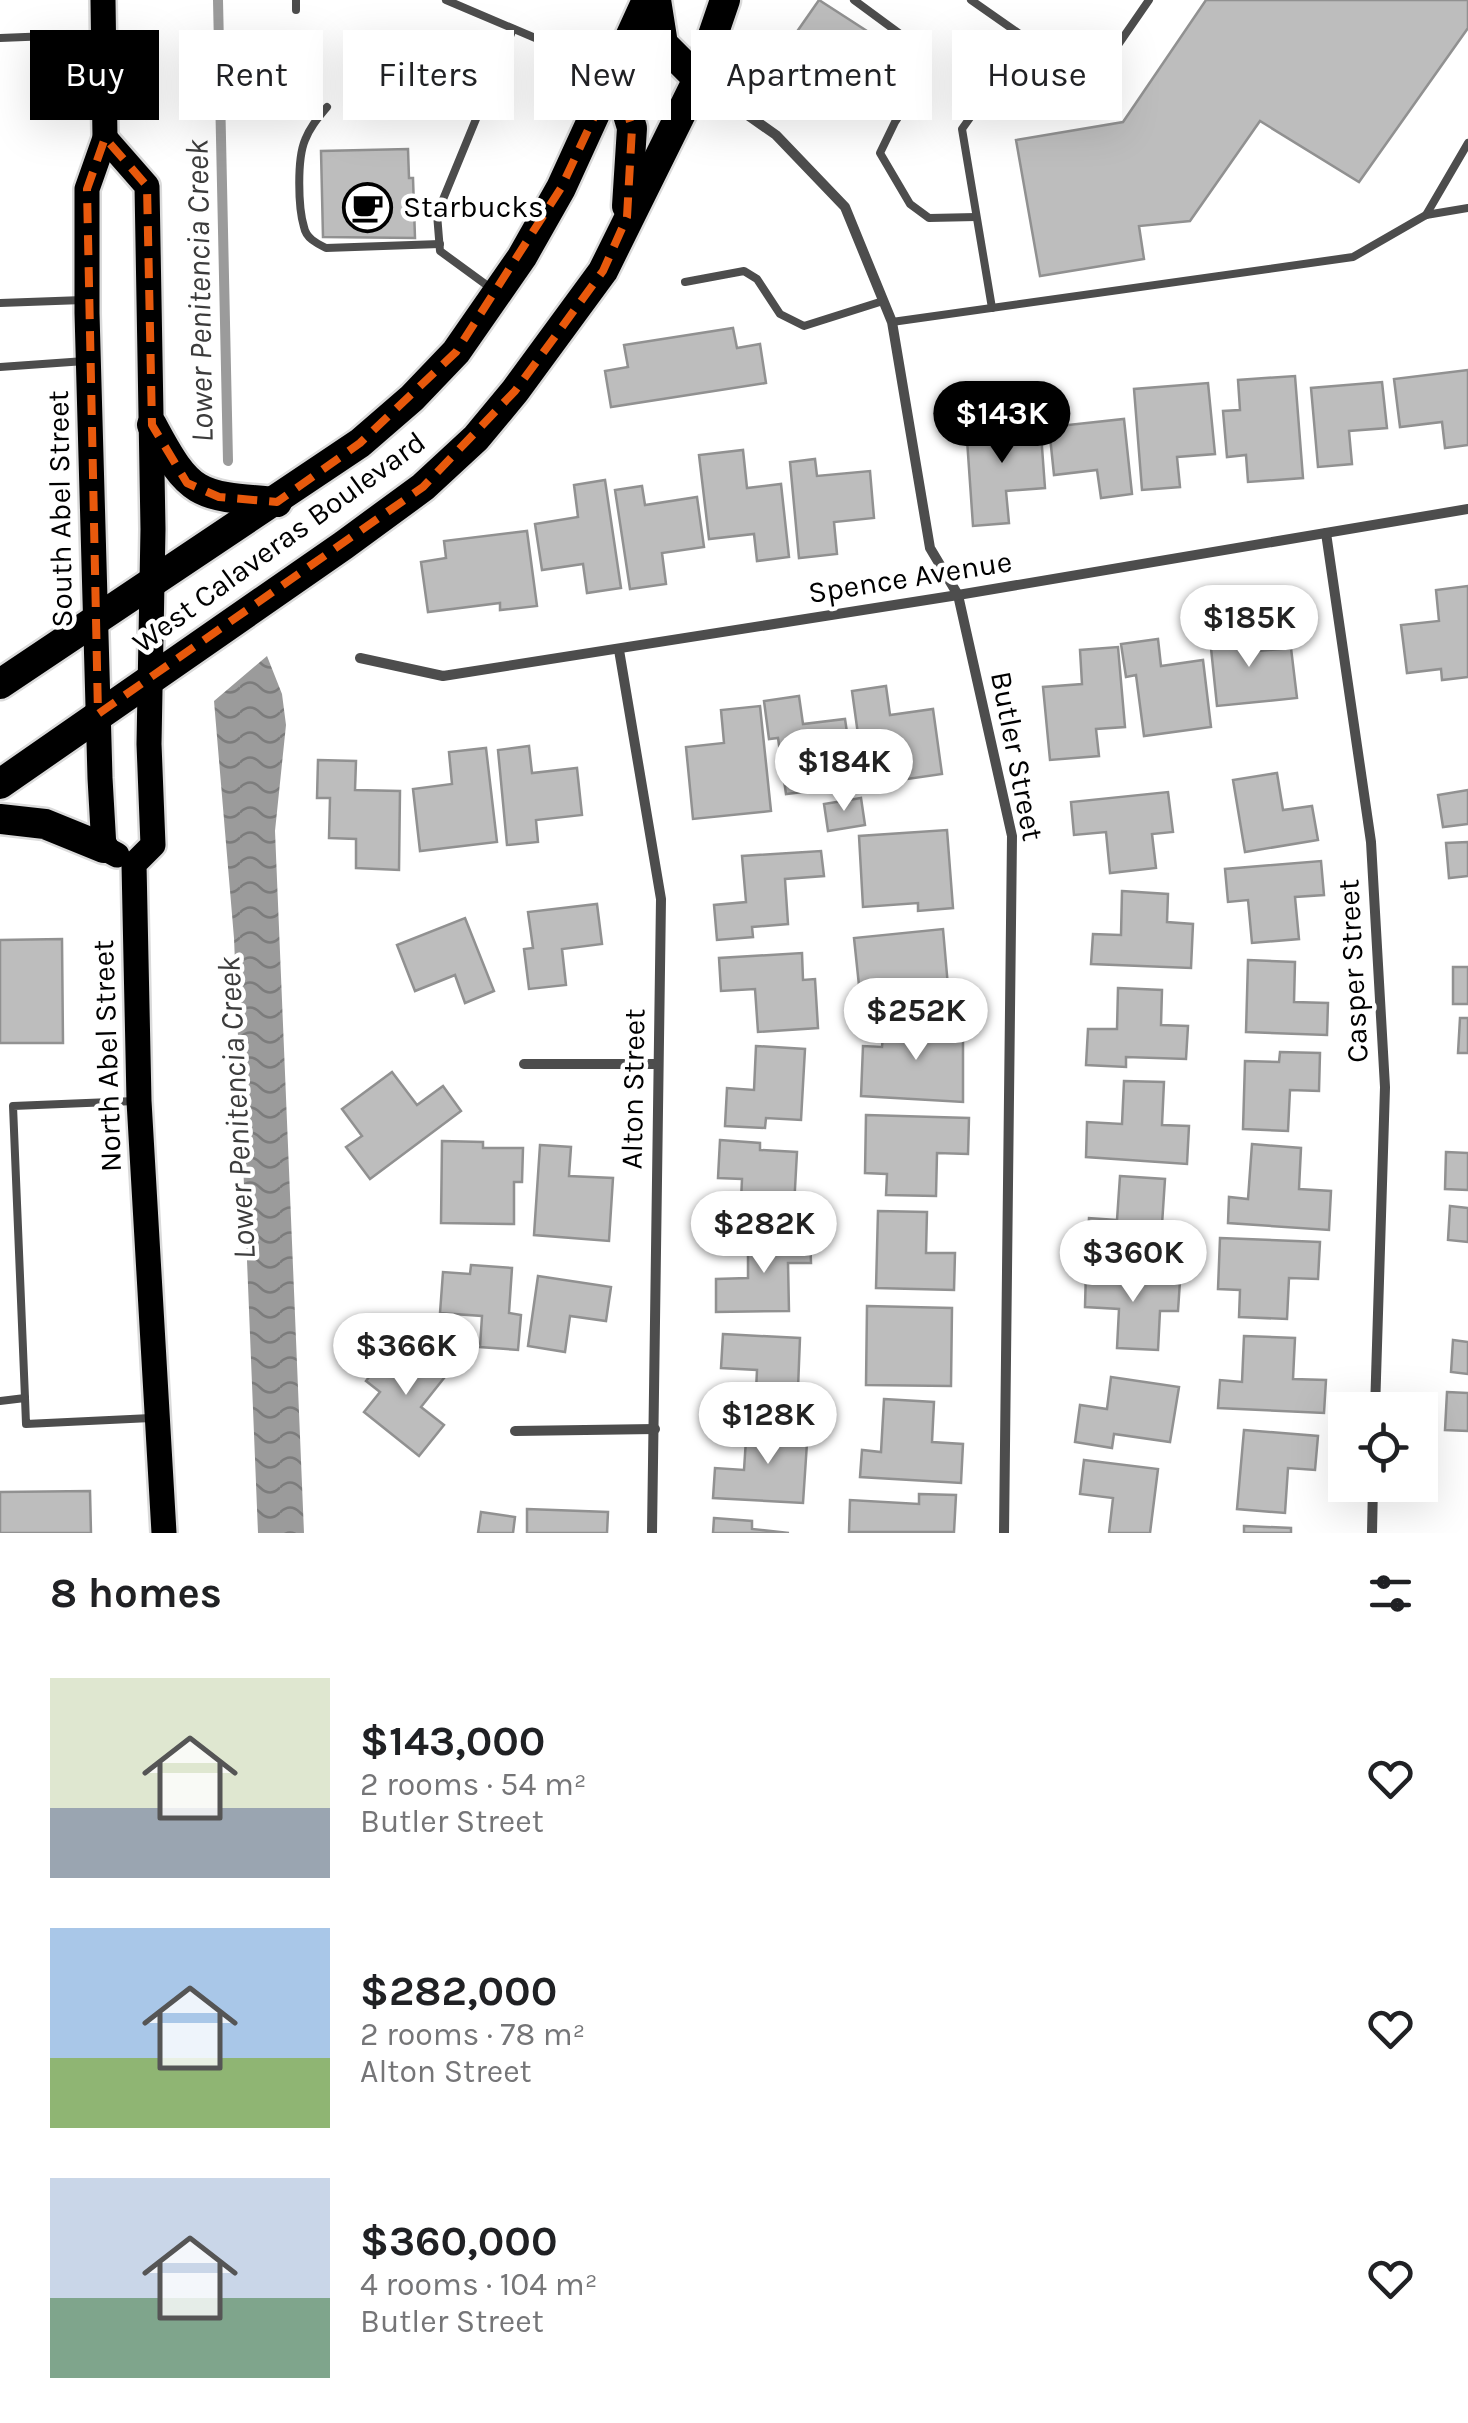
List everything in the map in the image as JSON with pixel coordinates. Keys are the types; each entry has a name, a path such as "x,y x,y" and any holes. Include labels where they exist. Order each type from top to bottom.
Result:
{"highway":[{"name":"West Calaveras Boulevard","path":"634,30 646,0"},
{"path":"656,0 664,44 691,73"},
{"name":"West Calaveras Boulevard","path":"715,30 725,0"},
{"name":"West Calaveras Boulevard","path":"0,784 423,487 476,438 516,391 602,271 691,93"},
{"name":"West Calaveras Boulevard","path":"0,684 277,502 360,444 412,398 456,352 497,292 560,188 593,120"},
{"path":"626,217 630,120"},
{"path":"152,425 187,483 219,498 277,502"},
{"path":"0,818 45,824 104,848"}],"main road":[{"name":"South Abel Street","path":"103,0 104,30"},
{"name":"South Abel Street","path":"104,848 95,620 88,189 105,138 105,120"},
{"path":"105,138 148,186 152,584"},
{"name":"North Abel Street","path":"152,584 153,845 134,864 139,1101 164,1533"},
{"path":"104,848 134,864"}],"street":[{"name":"Butler Street","path":"756,120 776,134 846,207 892,322 930,548 958,595 1012,836 1004,1533"},
{"name":"Spence Avenue","path":"360,658 443,676 958,595 1468,508"},
{"name":"Casper Street","path":"1326,533 1372,861 1384,1087 1376,1392"},
{"name":"Alton Street","path":"619,650 661,898 652,1533"},
{"path":"524,1064 658,1064"},
{"path":"515,1431 655,1430"},
{"path":"1372,1533 1373,1502"}],"lane":[{"path":"446,0 534,38"},
{"path":"854,0 911,42 922,80 880,153 910,204 929,218 976,217"},
{"path":"971,0 1014,30"},
{"path":"1122,40 1149,0"},
{"path":"497,292 440,251 438,214 513,29"},
{"path":"0,38 30,37"},
{"path":"327,108 312,125 303,144 300,165 304,230 313,242 326,248 440,244"},
{"path":"968,120 962,129 992,308"},
{"path":"1426,215 1468,142"},
{"path":"892,322 1352,256 1426,215 1468,208"},
{"path":"684,282 744,271 756,279 780,314 804,326 883,300"},
{"path":"0,302 88,300"},
{"path":"0,367 89,361"},
{"path":"139,1101 13,1106 26,1424 158,1418"},
{"path":"0,1402 25,1398"}],"highlighted area":[{"path":"615,72 632,128 627,217 603,271 515,391 423,487 98,714 87,189 105,138 147,186 152,425 187,483 219,497 277,502 360,443 456,352 561,188"}],"water":[{"path":"267,656 282,694 286,725 275,831 304,1533 258,1533 234,938 214,701"}],"building":[{"path":"819,0 865,30 798,30"},
{"path":"1206,0 1468,0 1468,28 1359,182 1260,121 1190,221 1139,226 1144,259 1040,276 1016,140 1123,122"},
{"name":"Starbucks","path":"408,149 415,238 323,237 321,151"},
{"path":"733,328 737,348 760,344 766,383 611,407 605,371 628,367 624,345"},
{"path":"1468,370 1468,445 1445,448 1442,422 1400,427 1394,379"},
{"path":"1295,376 1303,478 1248,482 1246,455 1227,457 1223,411 1240,410 1238,380"},
{"path":"1382,382 1387,428 1349,431 1352,464 1318,467 1311,388"},
{"path":"1208,383 1215,454 1177,457 1180,487 1142,490 1134,389"},
{"path":"1124,419 1132,494 1101,498 1097,470 1054,475 1049,427"},
{"path":"1040,420 1045,488 1006,491 1009,523 973,526 966,425"},
{"path":"743,450 747,488 781,484 789,557 757,561 754,534 709,539 699,455"},
{"path":"815,459 817,476 870,471 874,518 834,522 837,554 799,558 790,462"},
{"path":"605,480 621,588 587,593 583,564 542,570 535,524 578,517 574,485"},
{"path":"642,486 645,505 697,497 704,547 662,553 666,584 630,589 615,490"},
{"path":"527,531 537,606 500,610 500,603 428,612 421,562 446,558 444,541"},
{"path":"1468,586 1468,677 1442,680 1441,669 1407,673 1401,625 1439,621 1436,590"},
{"path":"1244,625 1247,652 1291,648 1297,698 1217,706 1209,629"},
{"path":"1158,639 1161,666 1203,660 1211,727 1144,736 1136,675 1126,677 1121,644"},
{"path":"1118,647 1125,727 1096,729 1099,756 1050,760 1043,687 1082,684 1080,650"},
{"path":"886,686 890,715 933,709 942,774 865,785 852,691"},
{"path":"799,696 803,724 845,719 852,766 809,772 812,791 786,794 778,738 769,739 764,701"},
{"path":"760,706 771,811 693,819 686,747 724,743 721,710"},
{"path":"529,746 532,773 577,768 582,815 536,820 538,842 507,845 498,750"},
{"path":"486,748 497,842 420,851 413,789 452,784 449,752"},
{"path":"318,760 356,761 355,790 400,791 399,870 356,868 356,839 329,838 330,798 317,798"},
{"path":"1277,773 1283,810 1312,806 1318,840 1245,852 1233,780"},
{"path":"1468,790 1468,824 1443,827 1438,795"},
{"path":"1168,792 1173,832 1152,834 1156,868 1110,873 1106,832 1074,835 1071,802"},
{"path":"861,798 865,825 828,831 824,804"},
{"path":"947,830 953,908 918,911 918,903 863,907 859,836"},
{"path":"1468,842 1468,876 1449,878 1446,843"},
{"path":"821,851 824,876 785,879 788,924 752,927 753,937 717,940 714,905 746,902 742,856"},
{"path":"1321,861 1324,895 1295,897 1299,939 1252,943 1248,900 1228,902 1225,869"},
{"path":"1122,891 1168,894 1167,922 1193,924 1191,968 1091,964 1093,934 1121,935"},
{"path":"597,904 602,944 562,949 566,985 529,989 524,949 533,948 528,912"},
{"path":"465,918 494,991 465,1003 455,975 415,991 397,945"},
{"path":"943,929 949,998 894,1003 893,992 860,995 854,938"},
{"path":"62,939 63,1043 0,1043 0,940"},
{"path":"802,953 803,980 815,979 818,1028 758,1032 755,989 721,991 719,958"},
{"path":"1248,960 1295,962 1294,1002 1328,1003 1327,1035 1246,1032"},
{"path":"1453,967 1468,967 1468,1004 1453,1004"},
{"path":"1118,988 1162,990 1161,1025 1188,1026 1186,1059 1126,1057 1126,1067 1086,1065 1088,1029 1117,1029"},
{"path":"1460,1018 1468,1018 1468,1053 1458,1053"},
{"path":"884,1022 963,1026 963,1102 861,1096 863,1046 882,1047"},
{"path":"756,1046 805,1049 801,1120 766,1118 765,1128 725,1126 727,1088 754,1090"},
{"path":"1280,1052 1320,1053 1319,1091 1290,1090 1288,1131 1243,1129 1245,1061 1279,1062"},
{"path":"392,1072 417,1105 443,1086 461,1111 370,1179 346,1147 362,1136 342,1109"},
{"path":"1124,1081 1164,1082 1162,1125 1189,1126 1187,1164 1086,1157 1087,1122 1122,1124"},
{"path":"866,1115 969,1118 968,1154 937,1153 936,1196 886,1195 887,1174 865,1173"},
{"path":"720,1140 760,1143 760,1150 797,1152 793,1225 740,1222 742,1179 718,1178"},
{"path":"442,1141 483,1142 483,1148 523,1148 522,1182 514,1182 514,1224 441,1223"},
{"path":"1252,1144 1301,1148 1299,1189 1331,1191 1329,1230 1228,1223 1229,1197 1248,1199"},
{"path":"540,1145 571,1147 569,1176 613,1178 609,1241 534,1235"},
{"path":"1446,1152 1468,1153 1468,1190 1445,1189"},
{"path":"1120,1176 1165,1179 1160,1255 1087,1250 1089,1218 1117,1220"},
{"path":"1450,1206 1468,1208 1468,1242 1448,1240"},
{"path":"878,1211 927,1212 926,1253 955,1253 954,1290 876,1288"},
{"path":"810,1236 811,1263 788,1263 789,1311 716,1312 716,1279 748,1278 748,1237"},
{"path":"1220,1238 1320,1242 1318,1279 1289,1278 1287,1319 1239,1317 1240,1290 1218,1289"},
{"path":"471,1265 512,1268 509,1313 521,1315 518,1350 480,1347 482,1316 440,1313 443,1272 470,1274"},
{"path":"1086,1269 1119,1270 1118,1279 1180,1281 1178,1311 1160,1311 1158,1350 1117,1348 1119,1309 1085,1307"},
{"path":"538,1276 611,1287 606,1321 570,1316 565,1352 528,1346"},
{"path":"867,1306 952,1308 951,1386 866,1385"},
{"path":"723,1334 800,1338 797,1414 755,1412 757,1370 721,1368"},
{"path":"1244,1336 1295,1338 1293,1379 1326,1380 1324,1413 1218,1408 1220,1380 1242,1382"},
{"path":"1453,1340 1468,1342 1468,1374 1451,1372"},
{"path":"413,1346 448,1373 421,1407 444,1425 419,1456 364,1412 380,1392 366,1381 388,1352 400,1363"},
{"path":"1111,1377 1179,1387 1170,1442 1114,1434 1112,1448 1075,1442 1080,1405 1107,1409"},
{"path":"1447,1392 1468,1393 1468,1431 1445,1430"},
{"path":"884,1399 934,1402 932,1442 963,1444 961,1483 860,1477 862,1450 881,1452"},
{"path":"747,1424 808,1428 803,1503 713,1498 715,1468 744,1470"},
{"path":"1244,1430 1318,1436 1315,1470 1288,1468 1285,1513 1237,1509"},
{"path":"1084,1460 1158,1469 1150,1533 1109,1533 1113,1498 1080,1494"},
{"path":"90,1491 91,1533 0,1533 0,1492"},
{"path":"919,1494 956,1495 954,1532 849,1532 850,1500 919,1504"},
{"path":"527,1509 608,1512 607,1533 527,1533"},
{"path":"481,1512 515,1517 513,1533 478,1533"},
{"path":"714,1518 752,1521 752,1529 789,1533 713,1533"},
{"path":"1244,1526 1291,1528 1291,1533 1244,1533"}],"waterway":[{"name":"Lower Penitencia Creek","path":"218,0 228,461"}],"place":[{"name":"Starbucks","path":"368,207"}]}
